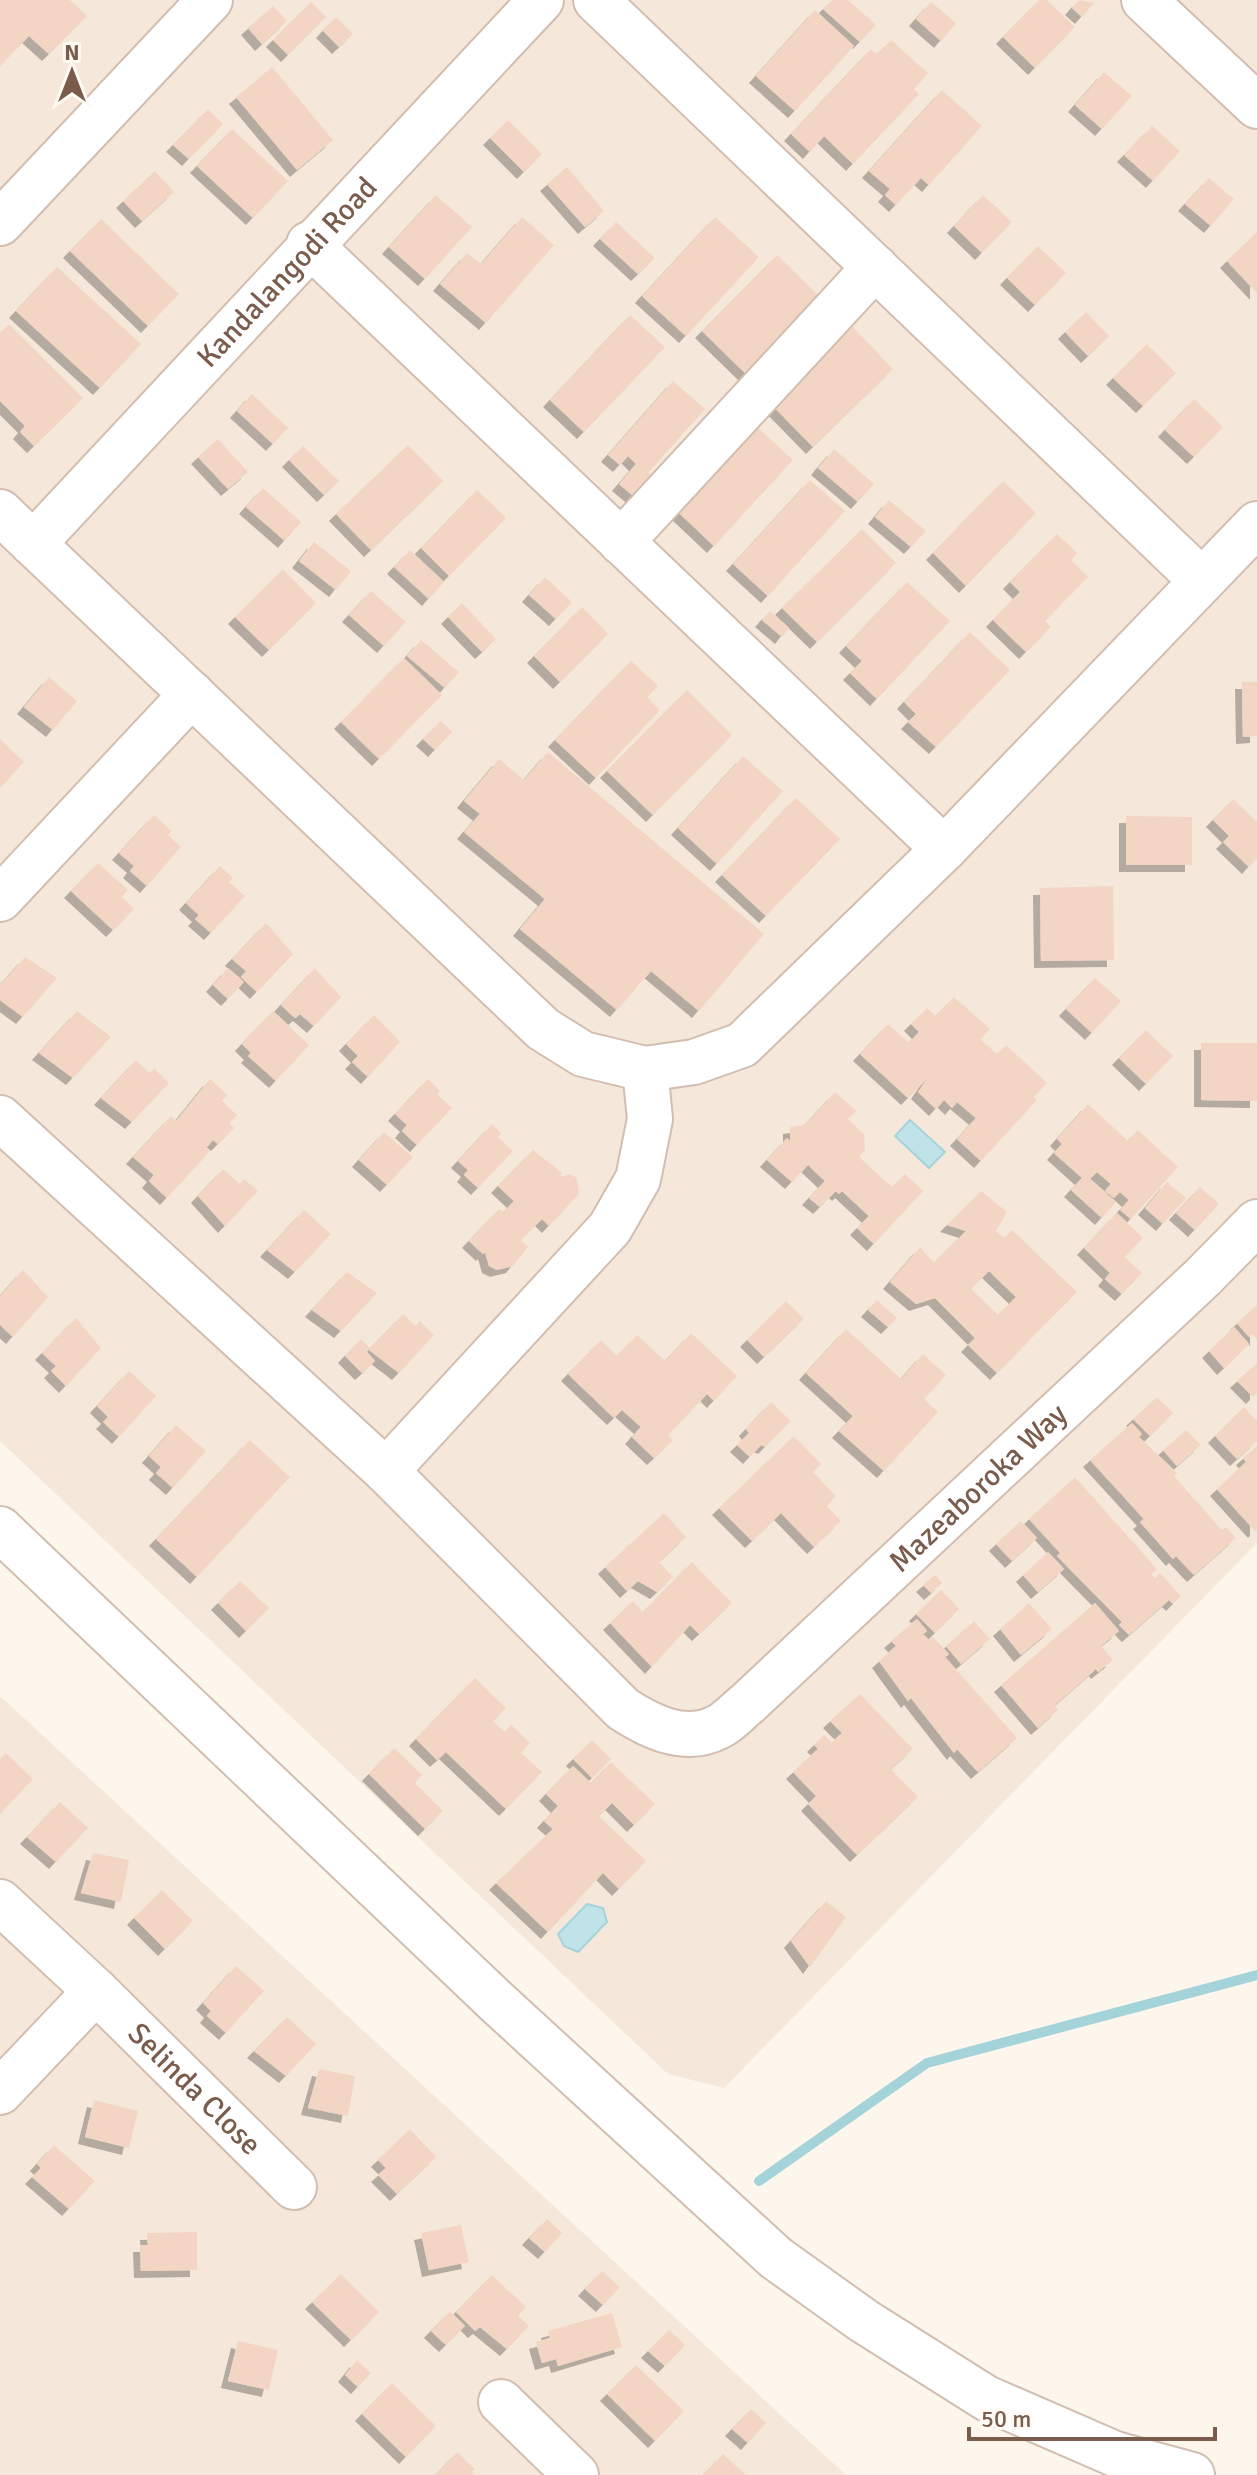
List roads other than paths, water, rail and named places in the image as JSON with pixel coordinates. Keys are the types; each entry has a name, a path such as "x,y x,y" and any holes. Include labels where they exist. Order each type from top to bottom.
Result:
{"street":[{"path":"0,223 210,0"},
{"name":"Kandalangodi Road","path":"33,544 309,244 541,0"},
{"path":"596,0 1201,580"},
{"path":"1144,0 1257,106"},
{"path":"309,244 944,849"},
{"path":"621,542 875,267"},
{"path":"0,512 543,1029 583,1054 645,1069 694,1062 742,1045 944,849 1257,524"},
{"path":"0,899 192,694"},
{"path":"0,1118 386,1471 610,1228 638,1179 650,1119 645,1069"},
{"name":"Mazeaboroka Way","path":"386,1471 623,1709 654,1729 688,1734 718,1727 748,1703 1203,1277 1257,1222"},
{"path":"0,1529 500,2005 776,2258 864,2321 986,2398 1115,2454 1192,2475"},
{"name":"Selinda Close","path":"0,1902 96,1991 294,2187"},
{"path":"0,2092 96,1991"},
{"path":"501,2402 576,2475"}],"water":[{"path":"910,1120 945,1152 929,1168 895,1136"},
{"path":"587,1904 603,1908 607,1922 578,1952 564,1946 558,1934"}],"waterway":[{"path":"759,2181 927,2063 1257,1975"}]}
